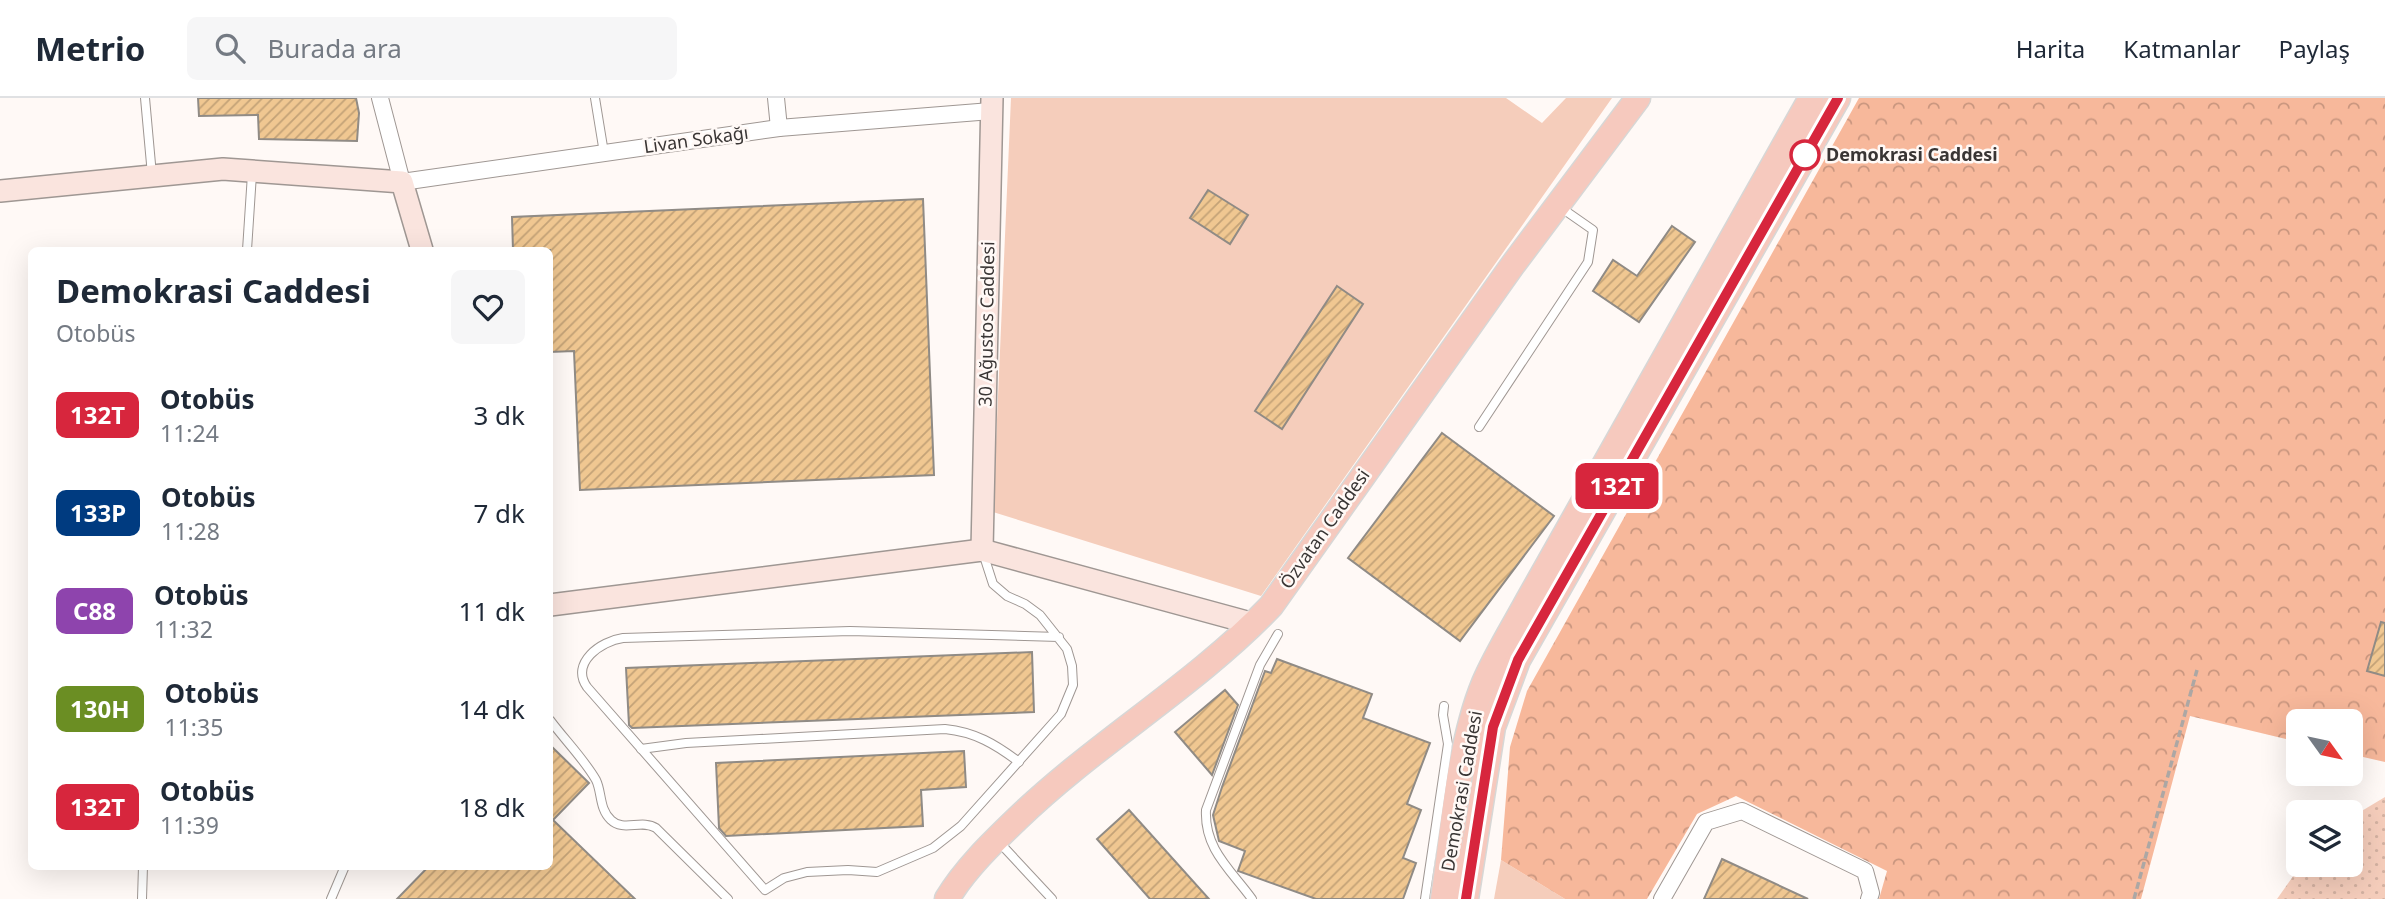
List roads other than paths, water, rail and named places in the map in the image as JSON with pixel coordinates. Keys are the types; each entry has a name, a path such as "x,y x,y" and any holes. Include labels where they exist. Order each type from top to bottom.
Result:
{"main road":[{"name":"Özvatan Caddesi","path":"947,899 996,838 1065,775 1254,624 1288,583 1512,266 1638,98"},
{"name":"Demokrasi Caddesi","path":"1443,899 1463,766 1473,717 1485,682 1527,601 1811,98"},
{"name":"Demokrasi Caddesi","path":"1466,899 1493,727 1518,660 1838,98"}],"street":[{"path":"380,98 421,247"},
{"path":"776,98 779,128"},
{"name":"Livan Sokağı","path":"401,182 779,128 992,104"},
{"name":"30 Ağustos Caddesi","path":"982,550 992,104"},
{"path":"0,191 223,169 401,182"},
{"path":"553,605 982,550 1254,624"},
{"path":"1662,899 1706,821 1742,811 1865,871 1871,893 1869,899"}],"lane":[{"path":"145,98 152,176"},
{"path":"595,98 604,153"},
{"path":"247,247 253,171"},
{"path":"1479,427 1588,262 1593,230 1558,205"},
{"path":"982,550 993,584 1007,596 1040,615 1059,637 1071,657 1071,694 1061,714 961,826 933,848 877,872 848,870 795,874 765,890 587,687 583,678 583,667 590,654 614,639 850,631 1059,637"},
{"path":"1252,899 1211,845 1206,810 1259,665 1279,634"},
{"path":"1425,899 1448,744 1444,706"},
{"path":"553,724 596,781 606,813 612,822 623,825 649,823 728,899"},
{"path":"641,749 714,741 944,729 960,730 986,739 1019,762"},
{"path":"996,838 1052,899"},
{"path":"142,899 143,870"},
{"path":"331,899 343,870"}],"place":[{"name":"Demokrasi Caddesi","path":"1805,155"}]}
